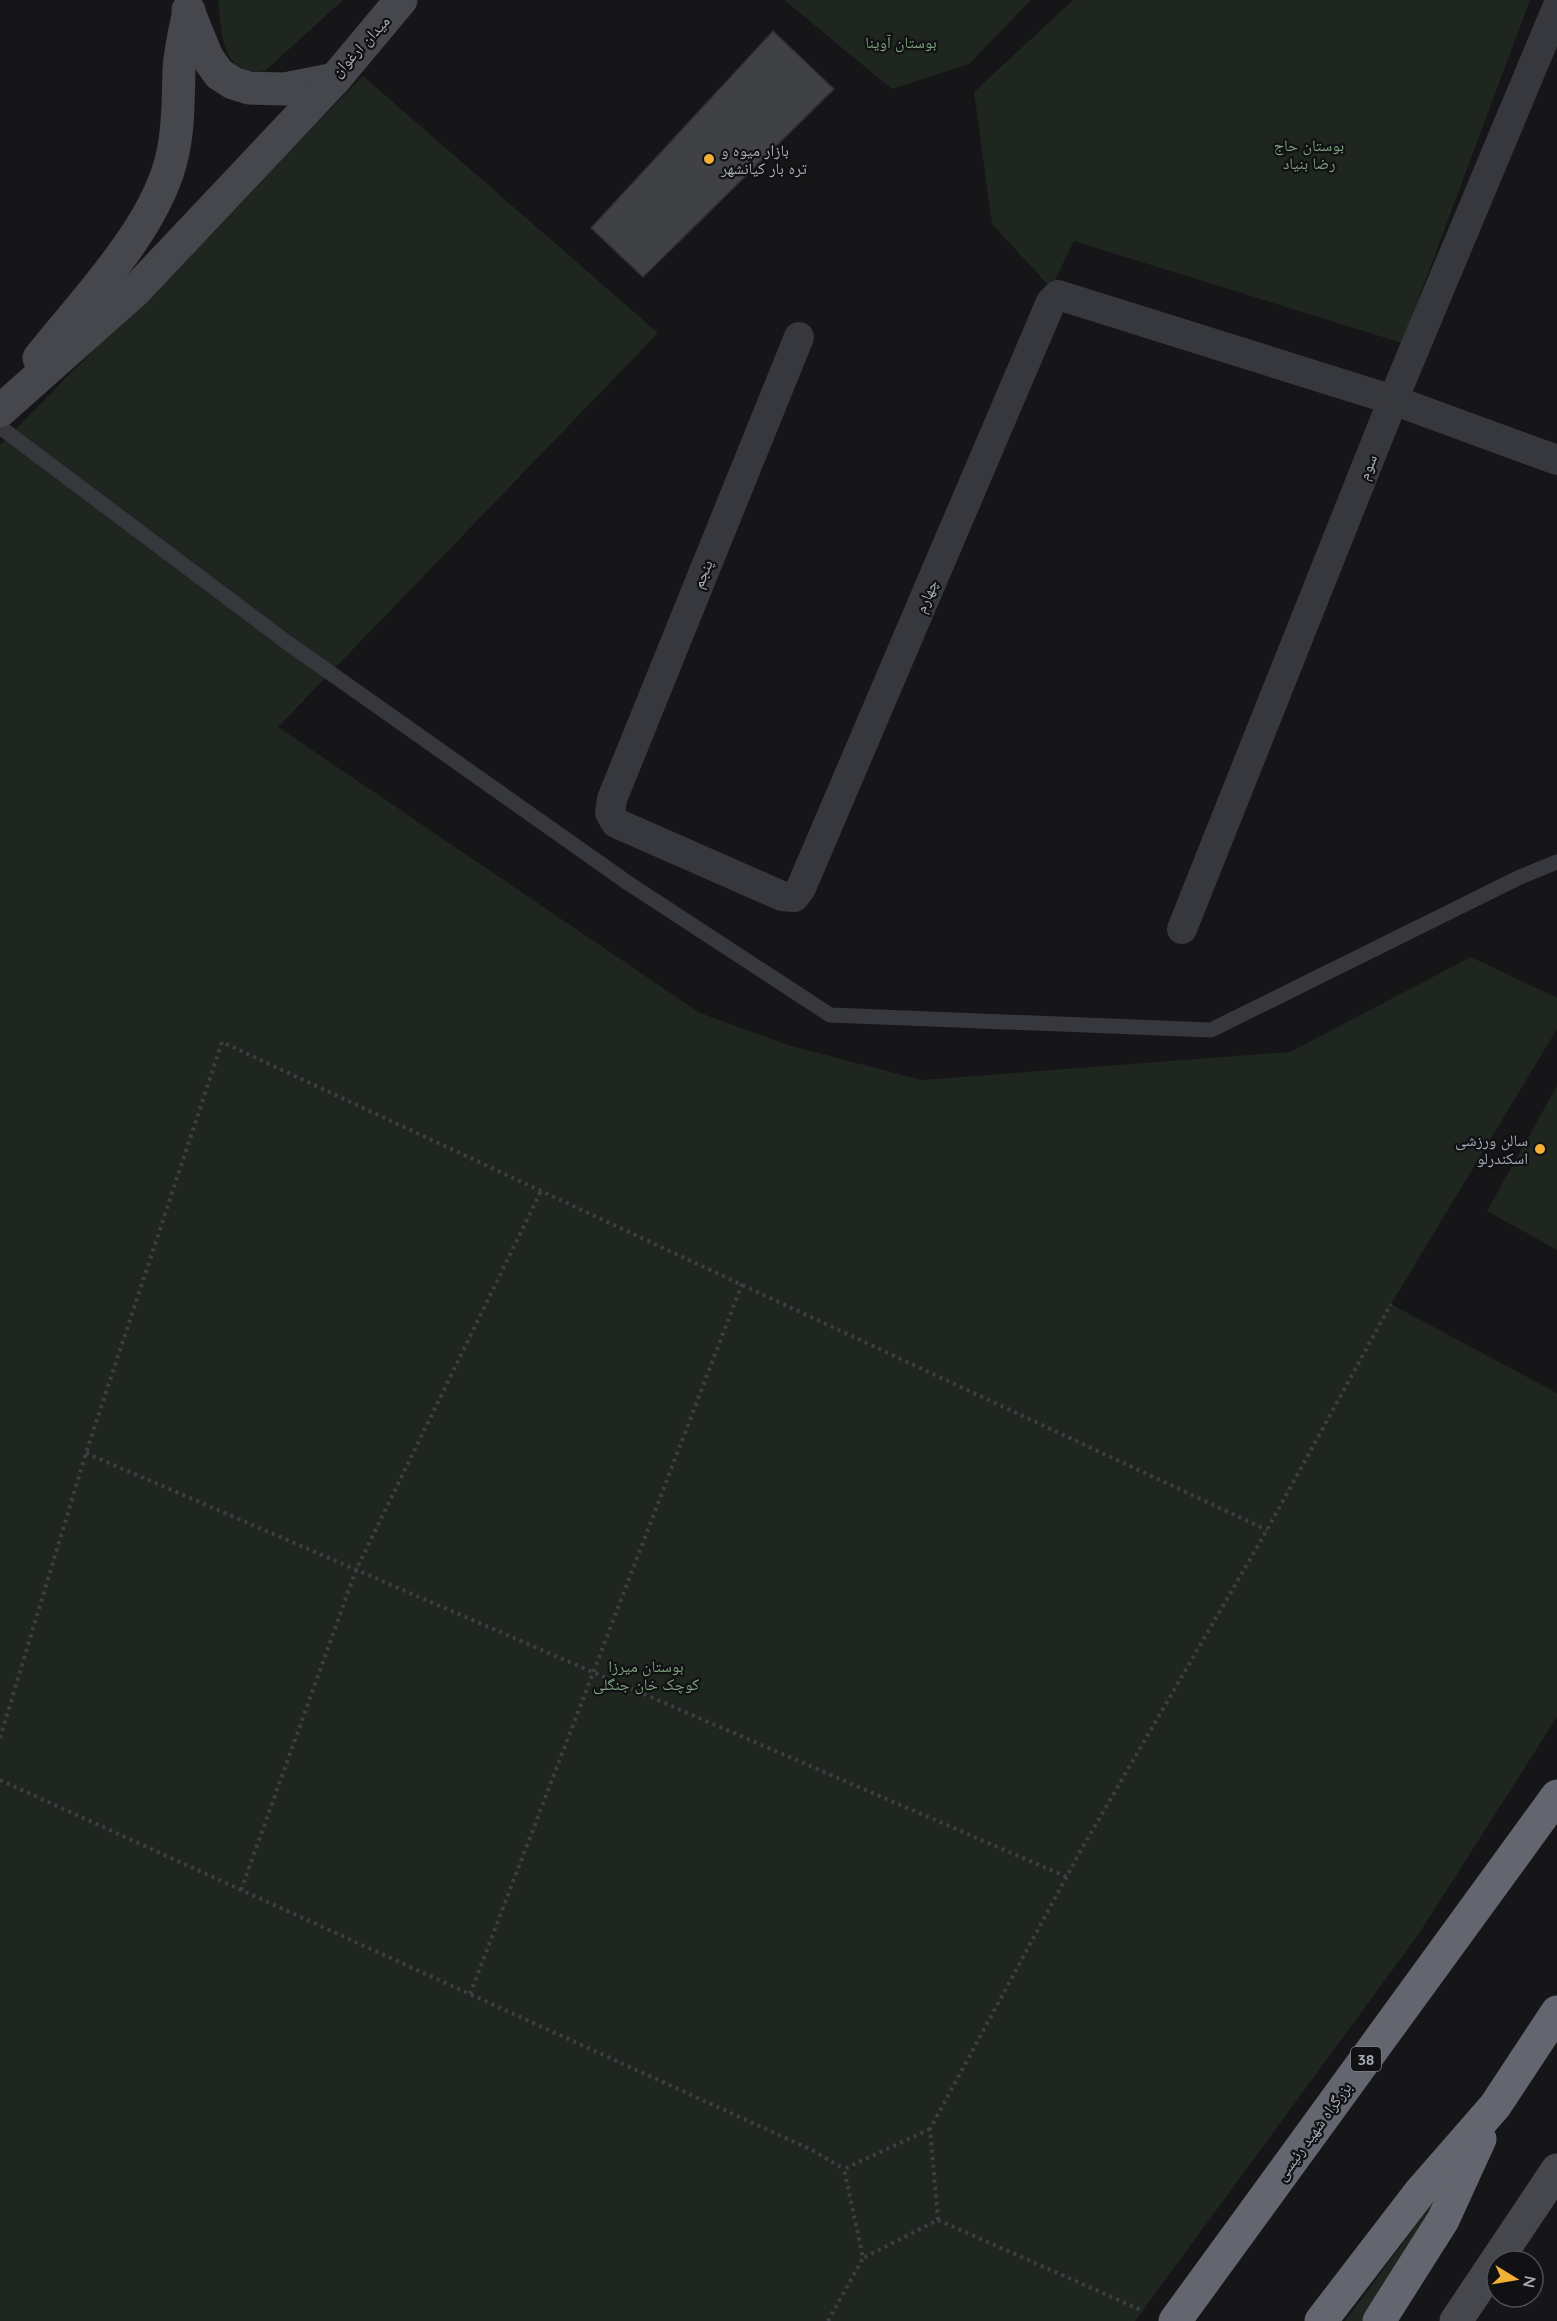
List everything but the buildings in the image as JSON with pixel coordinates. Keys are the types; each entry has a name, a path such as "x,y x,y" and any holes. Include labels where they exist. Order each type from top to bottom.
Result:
{"highway":[{"name":"بزرگراه شهید رئیسی","path":"1175,2321 1557,1796"},
{"path":"1321,2321 1420,2192 1495,2106 1557,2012"},
{"path":"1379,2321 1443,2220 1495,2106"}],"main road":[{"name":"میدان ارغوان","path":"187,5 207,57 219,74 233,84 249,88 285,89 335,79 401,0"},
{"path":"0,409 139,231 156,204 173,153 179,114 179,67 187,5"},
{"path":"0,409 135,291 335,79"},
{"path":"1456,2321 1557,2170"}],"street":[{"name":"سوم","path":"1182,929 1393,400 1557,8"},
{"name":"چهارم","path":"610,813 616,823 782,896 794,897 801,888 1051,302 1058,295 1393,400"},
{"name":"پنجم","path":"610,813 612,799 799,337"},
{"path":"1393,400 1557,460"}],"lane":[{"path":"0,428 304,655 628,883 830,1015 1211,1030 1520,877 1557,862"}],"path":[{"path":"0,1738 86,1453 222,1042 1267,1530"},
{"path":"241,1890 356,1570 541,1191"},
{"path":"470,1994 742,1284"},
{"path":"938,2220 930,2129 1067,1877 1267,1530 1391,1304"},
{"path":"86,1453 1067,1877"},
{"path":"0,1780 812,2150 844,2169 863,2258"},
{"path":"844,2169 930,2129"},
{"path":"828,2321 863,2258 938,2220"},
{"path":"938,2220 1144,2311"}],"green space":[{"path":"218,0 343,0 265,71 250,71 239,67 226,50"},
{"name":"بوستان آوینا","path":"784,0 1031,0 969,64 892,89"},
{"name":"بوستان حاج رضا بنیاد","path":"1073,0 1530,0 1402,343 1074,241 1051,288 992,224 974,92"},
{"name":"بوستان میرزا کوچک خان جنگلی","path":"363,76 658,333 278,727 700,1013 788,1045 921,1080 1290,1052 1471,957 1557,998 1557,1029 1391,1304 1557,1393 1557,1717 1418,1935 1135,2321 0,2321 0,445"},
{"name":"سالن ورزشی اسکندرلو","path":"1557,1086 1557,1250 1487,1211"},
{"path":"1440,2193 1362,2321 1345,2321"}],"place":[{"name":"بازار میوه و تره بار کیانشهر","path":"709,159"},
{"name":"سالن ورزشی اسکندرلو","path":"1540,1149"}]}
